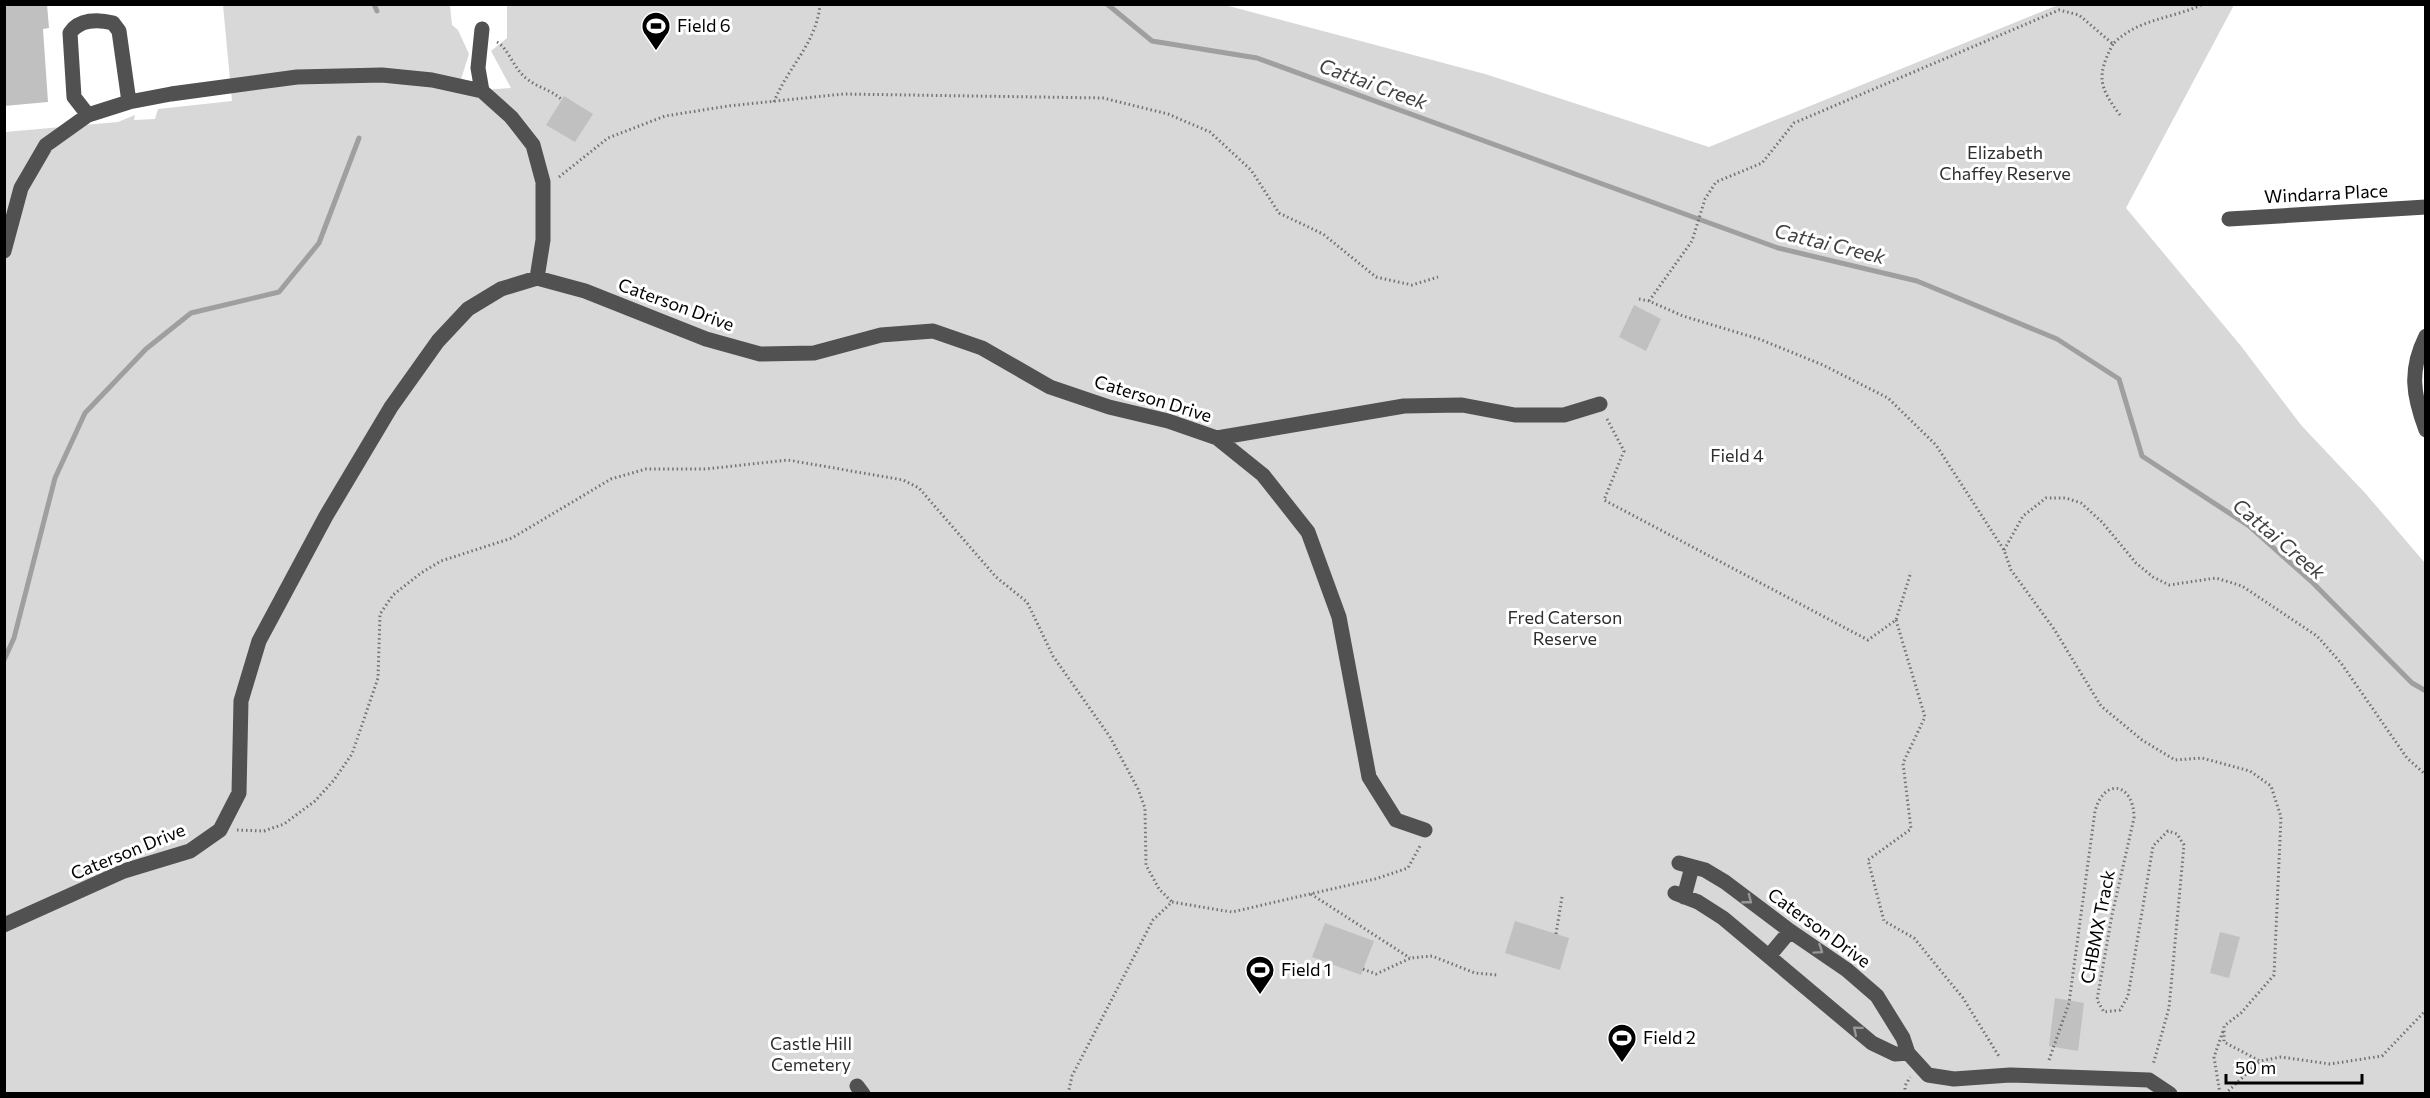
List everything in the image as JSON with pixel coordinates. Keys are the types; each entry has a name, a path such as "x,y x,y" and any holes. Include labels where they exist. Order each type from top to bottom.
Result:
{"street":[{"path":"88,116 74,97 70,33 74,27 83,22 113,23 119,31 129,102"},
{"path":"482,29 478,68 482,91"},
{"path":"4,251 21,188 46,145 88,116 171,89 297,77 382,75 432,80 482,91 511,117 533,145 543,182 543,240 537,278"},
{"name":"Windarra Place","path":"2229,219 2426,207"},
{"name":"Caterson Drive","path":"4,925 124,871 190,851 220,830 239,792 241,701 259,641 326,516 391,407 438,341 468,309 501,289 537,278 585,291 706,339 760,354 814,353 881,335 933,331 982,348 1050,387 1109,407 1168,421 1217,438 1263,475 1308,532 1339,616 1369,777 1396,820 1425,830"},
{"path":"2426,336 2416,355 2414,385 2426,430"},
{"path":"1217,438 1404,406 1462,405 1525,415 1564,415 1599,404"},
{"name":"Caterson Drive","path":"1769,956 1708,907 1679,895 1685,865 1705,870 1725,882 1847,970 1877,996 1903,1038 1908,1053 1928,1075 1954,1079 2010,1075 2149,1080"},
{"path":"1790,931 1769,956 1872,1043 1895,1054 1908,1053"},
{"path":"2149,1080 2170,1094"}],"path":[{"path":"774,102 782,82 807,46 819,16 820,4"},
{"path":"2120,115 2105,96 2101,80 2106,58 2113,44 2124,32 2142,23 2174,16 2204,4"},
{"path":"1649,301 1692,241 1705,199 1716,182 1762,163 1794,123 2060,10 2079,15 2113,44"},
{"path":"482,29 504,45 515,67 527,79 554,92 562,100"},
{"path":"543,182 562,176 608,138 665,116 728,106 843,94 899,93 1103,98 1168,114 1210,132 1251,170 1280,213 1323,234 1376,277 1412,285 1438,277"},
{"path":"1639,299 1683,316 1759,339 1813,361 1888,398 1936,445 2004,550 2011,570 2054,629 2101,706 2142,740 2175,760 2202,758 2250,771 2271,786 2280,817 2274,975 2241,1013 2224,1026 2214,1057 2220,1094"},
{"path":"1599,404 1624,451 1604,500 1868,640 1896,620"},
{"path":"220,830 264,831 284,824 315,801 334,780 352,754 378,678 380,614 393,595 421,573 441,561 512,538 611,479 646,470 706,469 788,460 903,480 919,488 996,577 1027,603 1053,656 1110,737 1138,789 1145,808 1146,865 1159,889 1172,902 1232,912 1375,879 1408,868 1418,851 1425,830"},
{"path":"2004,550 2023,516 2046,498 2066,498 2081,503 2102,522 2136,563 2153,577 2169,585 2216,578 2242,586 2317,636 2341,663 2408,758 2426,776"},
{"path":"1911,572 1896,620 1925,717 1903,763 1911,829 1868,860 1884,921 1914,938 1963,998 2010,1075"},
{"name":"CHBMX Track","path":"2044,1076 2069,1003 2095,811 2098,801 2112,788 2121,789 2129,795 2134,805 2134,818 2112,915 2097,1000 2104,1012 2120,1010 2128,996 2140,938 2150,854 2153,846 2164,834 2173,832 2181,838 2184,852 2166,1018 2149,1080"},
{"path":"1311,894 1411,958"},
{"path":"1556,934 1562,897"},
{"path":"1068,1094 1072,1076 1153,920 1172,902"},
{"path":"1363,969 1376,974 1411,958 1432,956 1475,973 1497,975"},
{"path":"2225,1094 2260,1061 2280,1057 2330,1064 2382,1056 2426,1010"},
{"path":"2224,1026 2224,1042 2260,1061"}],"green space":[{"name":"Fred Caterson Reserve","path":"223,5 450,5 452,25 458,30 469,54 457,92 511,88 491,51 507,38 507,5 1225,5 1485,74 1709,147 2058,5 2234,5 2126,208 2241,346 2301,425 2366,494 2425,563 2425,1093 5,1094 5,132 118,122 135,115 134,120 155,119 158,109 232,101"}],"building":[{"path":"4,4 47,4 49,28 43,29 48,102 4,106"},
{"path":"564,96 593,114 575,142 546,125"},
{"path":"1634,305 1661,319 1646,351 1619,337"},
{"path":"1515,921 1569,938 1560,970 1505,953"},
{"path":"1325,923 1374,941 1361,975 1312,957"},
{"path":"2220,932 2240,937 2229,978 2210,973"},
{"path":"2055,998 2084,1003 2078,1051 2049,1046"}],"waterway":[{"path":"374,4 377,11"},
{"name":"Cattai Creek","path":"1107,4 1152,41 1257,58 1778,248 1917,281 2057,339 2119,379 2142,456 2249,526 2313,583 2412,683 2426,691"},
{"path":"4,660 14,638 55,478 85,413 146,349 191,313 279,292 319,243 359,138"}],"place":[{"name":"Field 6","path":"656,52"},
{"name":"Field 1","path":"1260,996"},
{"name":"Field 2","path":"1622,1064"}],"park label":[{"name":"Elizabeth Chaffey Reserve","path":"2005,163"},
{"name":"Field 4","path":"1737,456"},
{"name":"Castle Hill Cemetery","path":"811,1054"}]}
